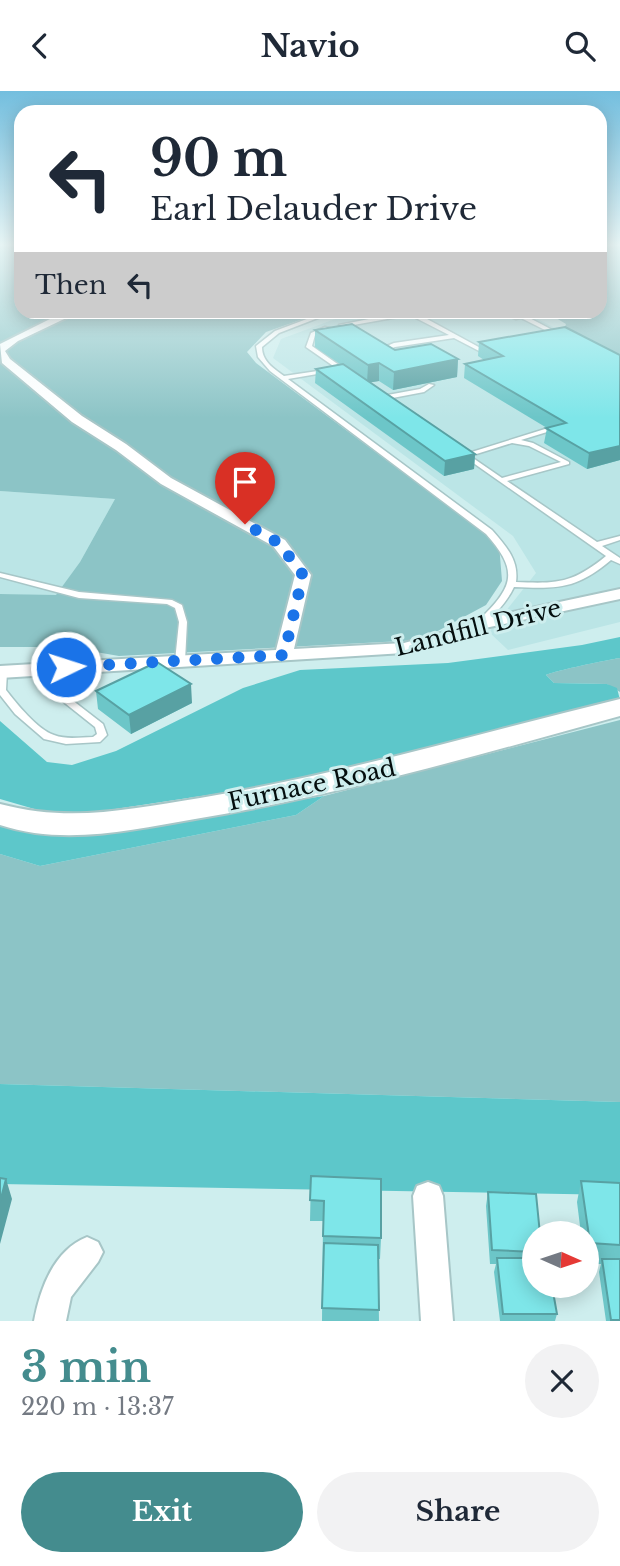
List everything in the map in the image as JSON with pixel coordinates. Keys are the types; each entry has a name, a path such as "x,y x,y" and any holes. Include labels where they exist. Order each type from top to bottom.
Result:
{"main road":[{"name":"Furnace Road","path":"0,814 44,824 87,825 242,801 383,771 620,707"}],"street":[{"path":"58,319 14,339 0,350 6,361 77,419 121,447 166,481 279,543 303,575 284,655"},
{"name":"Landfill Drive","path":"1,672 404,648 452,636 480,624 620,594"},
{"path":"428,1196 438,1321"},
{"path":"50,1321 56,1290 87,1252"}],"lane":[{"path":"312,319 277,332 263,341 258,349 261,359 489,532 506,550 512,563 514,584 501,605 480,624"},
{"path":"350,376 309,347 313,334 326,328 377,319"},
{"path":"422,319 483,351"},
{"path":"520,319 545,328"},
{"path":"527,319 570,340"},
{"path":"545,328 546,334 559,341"},
{"path":"383,355 384,349 394,345 455,336"},
{"path":"283,378 340,368"},
{"path":"382,398 422,391 431,385"},
{"path":"372,390 393,405"},
{"path":"465,455 545,431"},
{"path":"501,480 567,463 531,443 512,441"},
{"path":"455,448 620,562"},
{"path":"596,545 620,538"},
{"path":"514,584 556,585 576,581 590,574 611,556"},
{"path":"0,575 79,595 169,602 179,607 183,622 180,661"},
{"path":"1,672 1,690 18,712 48,737 76,741 96,740 102,735 100,726 58,694 47,669"}],"shaded area":[{"path":"0,303 14,303 14,319 303,319 266,332 247,352 256,363 499,544 502,581 486,605 421,640 119,656 67,647 0,647 0,594 56,595 80,562 115,499 0,491"},
{"path":"607,303 620,303 620,361 563,333 566,324 558,319 607,319"},
{"path":"335,319 538,319 620,361 620,622 508,650 489,632 536,573 513,536 273,358 281,339"},
{"path":"0,491 115,499 80,562 56,596 0,594"},
{"path":"620,637 620,658 546,675 554,683 607,684 617,688 620,700 294,782 82,814 55,815 0,799 0,721 47,762 72,765 116,751 243,688 300,670 448,663 582,645"},
{"path":"620,658 620,692 607,684 554,683 546,675 569,669"},
{"path":"620,720 620,1102 0,1084 0,854 40,866 296,815 324,796"},
{"path":"324,796 296,815 40,866 0,854 0,822 97,830"},
{"path":"0,1084 620,1102 620,1195 0,1184"}],"building":[{"path":"352,324 395,350 431,344 458,359 394,372 379,363 368,365 315,330"},
{"path":"565,327 620,355 620,446 589,453 546,428 566,423 465,364 503,356 479,342"},
{"path":"343,364 475,454 445,461 316,369"},
{"path":"157,662 191,684 129,715 96,691"},
{"path":"311,1176 381,1179 381,1238 323,1236 324,1201 310,1200"},
{"path":"0,1178 6,1179 0,1202"},
{"path":"581,1181 620,1183 620,1245 599,1244 599,1221 587,1221"},
{"path":"488,1192 536,1194 539,1221 522,1221 522,1251 492,1250"},
{"path":"324,1243 378,1245 379,1310 322,1308"},
{"path":"497,1258 522,1258 522,1299 554,1299 557,1314 503,1314"},
{"path":"602,1259 620,1259 620,1320 611,1320"}],"route":[{"path":"66,667 284,655 303,575 279,543 245,524"}]}
